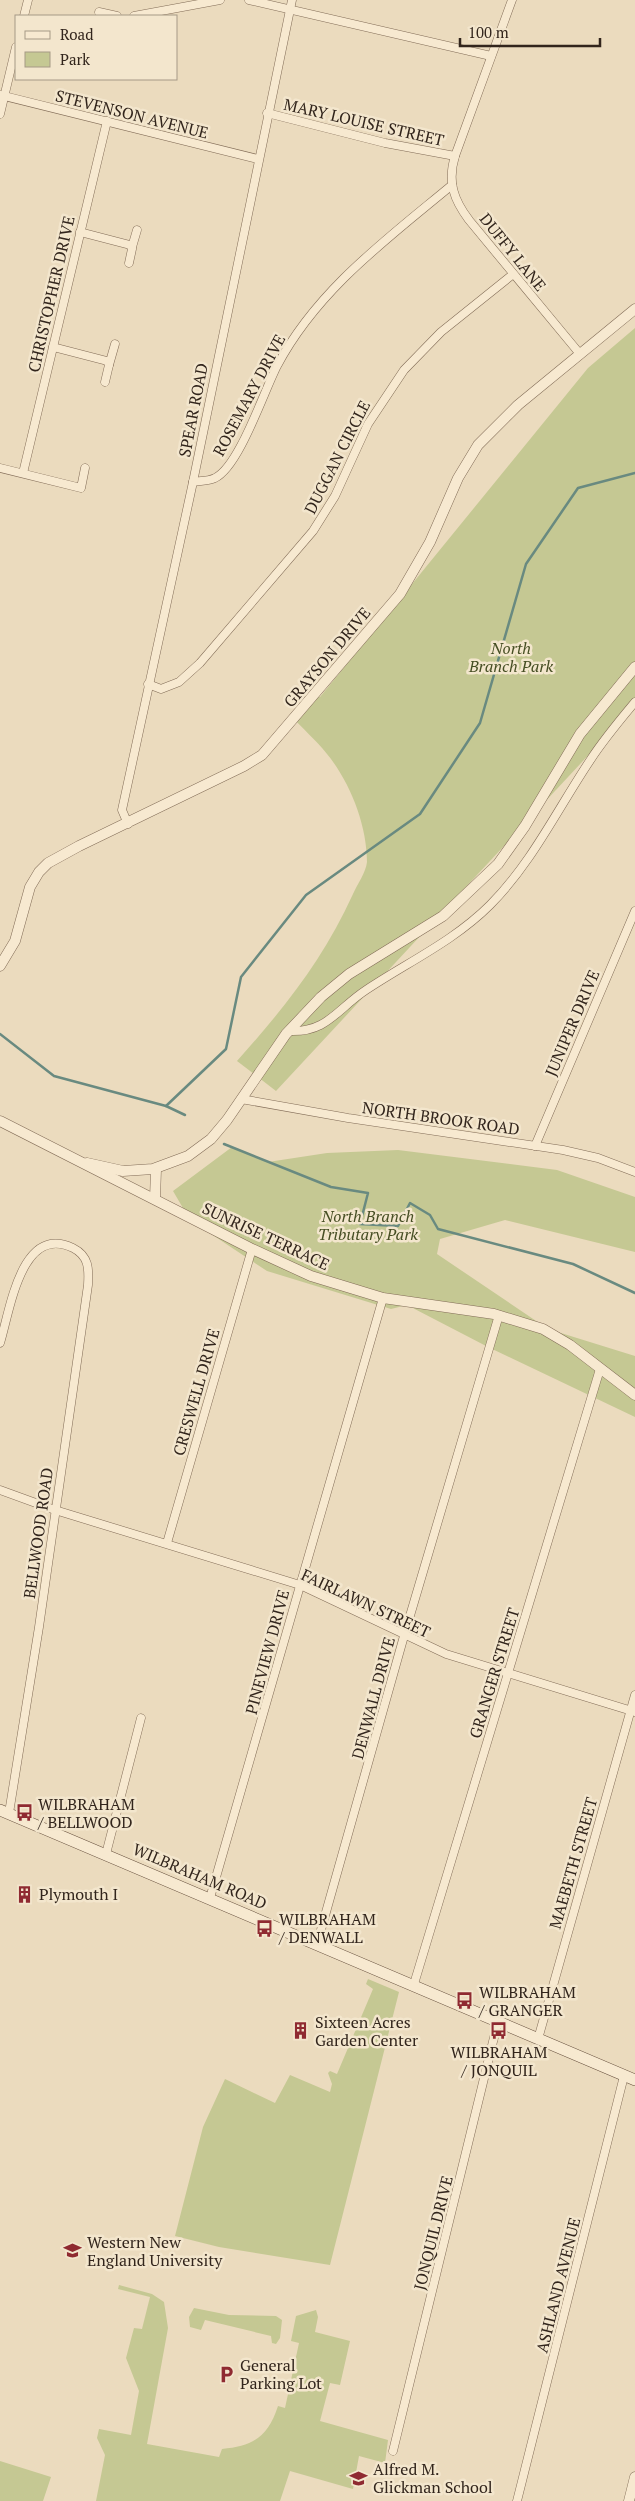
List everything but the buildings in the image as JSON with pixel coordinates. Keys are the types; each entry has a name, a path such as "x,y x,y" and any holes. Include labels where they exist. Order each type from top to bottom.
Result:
{"main road":[{"name":"WILBRAHAM ROAD","path":"4,1812 414,1984 630,2078"}],"street":[{"path":"24,15 28,0"},
{"path":"139,15 220,0"},
{"path":"249,0 491,56"},
{"name":"SPEAR ROAD","path":"128,824 122,810 193,482 267,113 292,0"},
{"path":"455,156 512,0"},
{"path":"99,12 112,15"},
{"path":"0,114 2,96 15,50"},
{"name":"STEVENSON AVENUE","path":"2,96 258,159"},
{"name":"MARY LOUISE STREET","path":"267,113 385,143 455,156"},
{"name":"CHRISTOPHER DRIVE","path":"23,473 106,121"},
{"name":"DUFFY LANE","path":"455,156 450,170 456,202 512,275 580,354"},
{"name":"ROSEMARY DRIVE","path":"193,482 216,478 228,465 243,440 276,367 288,346 339,282 371,252 452,184"},
{"path":"129,263 137,230"},
{"path":"80,232 130,244 132,247"},
{"name":"DUGGAN CIRCLE","path":"148,684 164,689 179,682 225,636 292,558 323,518 341,485 368,424 397,377 441,332 512,275"},
{"name":"GRAYSON DRIVE","path":"0,966 15,941 30,887 39,872 63,854 244,766 262,754 400,594 430,542 458,478 478,445 518,405 635,309"},
{"path":"105,382 114,344"},
{"path":"53,347 105,360 109,365"},
{"path":"0,468 81,488 85,468"},
{"path":"87,1163 123,1170 156,1169 182,1159 205,1144 216,1133 289,1031 335,984 372,958 443,916 487,876 516,840 580,734 635,667"},
{"path":"289,1031 302,1032 323,1025 357,996 464,929 491,904 522,869 591,758 635,702"},
{"name":"JUNIPER DRIVE","path":"535,1146 635,911"},
{"name":"NORTH BROOK ROAD","path":"241,1099 589,1156 635,1172"},
{"name":"SUNRISE TERRACE","path":"0,1121 311,1276 383,1298 499,1315 543,1329 570,1345 635,1395"},
{"path":"155,1199 156,1169"},
{"name":"BELLWOOD ROAD","path":"0,1343 22,1271 32,1253 43,1246 58,1244 73,1248 84,1257 88,1265 88,1285 39,1628 4,1812"},
{"name":"CRESWELL DRIVE","path":"166,1543 252,1248"},
{"name":"PINEVIEW DRIVE","path":"210,1898 383,1298"},
{"name":"DENWALL DRIVE","path":"317,1944 404,1636 499,1315"},
{"name":"GRANGER STREET","path":"414,1984 600,1369"},
{"name":"FAIRLAWN STREET","path":"0,1490 55,1510 300,1585 341,1603 404,1636 457,1658 633,1711"},
{"name":"MAEBETH STREET","path":"538,2039 633,1711 635,1695"},
{"path":"106,1854 141,1718"},
{"name":"JONQUIL DRIVE","path":"393,2451 498,2021"},
{"name":"ASHLAND AVENUE","path":"517,2501 630,2078"},
{"path":"629,2501 635,2477"}],"green space":[{"name":"North Branch Park","path":"635,328 635,705 276,1091 237,1061 287,1002 316,962 341,918 367,862 364,833 356,805 343,777 323,749 290,715 312,692 320,697 588,368"},
{"name":"North Branch Tributary Park","path":"232,1147 268,1162 327,1153 398,1150 557,1170 635,1197 635,1252 505,1220 440,1239 437,1254 548,1329 635,1356 635,1417 488,1347 407,1305 391,1309 267,1271 190,1220 173,1191"},
{"path":"368,1979 399,1992 330,2265 219,2247 175,2236 203,2127 225,2079 275,2103 290,2075 330,2092 332,2084 328,2073 330,2071 337,2074 373,1989 366,1984"},
{"path":"119,2285 152,2294 164,2302 168,2328 147,2444 219,2457 222,2449 233,2448 258,2438 274,2417 278,2406 285,2408 299,2343 291,2341 296,2316 316,2310 318,2317 315,2332 350,2341 340,2385 330,2383 320,2421 388,2440 385,2463 359,2456 353,2489 290,2471 280,2501 96,2501 105,2455 97,2438 99,2429 131,2435 139,2391 126,2358 134,2328 142,2329 150,2297 118,2289"},
{"path":"194,2308 229,2315 276,2316 282,2320 280,2338 276,2344 272,2343 271,2336 205,2320 201,2330 190,2327 189,2317"},
{"path":"0,2461 51,2477 43,2501 0,2501"}],"waterway":[{"path":"0,1034 54,1076 166,1106 226,1049 241,977 306,895 420,814 480,723 526,564 578,488 635,473"},
{"path":"166,1106 185,1115"},
{"path":"224,1144 331,1187 368,1193 360,1224 398,1226 410,1203 430,1215 438,1229 573,1264 635,1293"}],"place":[{"name":"WILBRAHAM / BELLWOOD","path":"24,1813"},
{"name":"Plymouth I","path":"25,1894"},
{"name":"WILBRAHAM / DENWALL","path":"265,1928"},
{"name":"WILBRAHAM / GRANGER","path":"465,2001"},
{"name":"Sixteen Acres Garden Center","path":"301,2031"},
{"name":"WILBRAHAM / JONQUIL","path":"499,2031"},
{"name":"Western New England University","path":"73,2251"},
{"name":"General Parking Lot","path":"226,2374"},
{"name":"Alfred M. Glickman School","path":"359,2478"}]}
